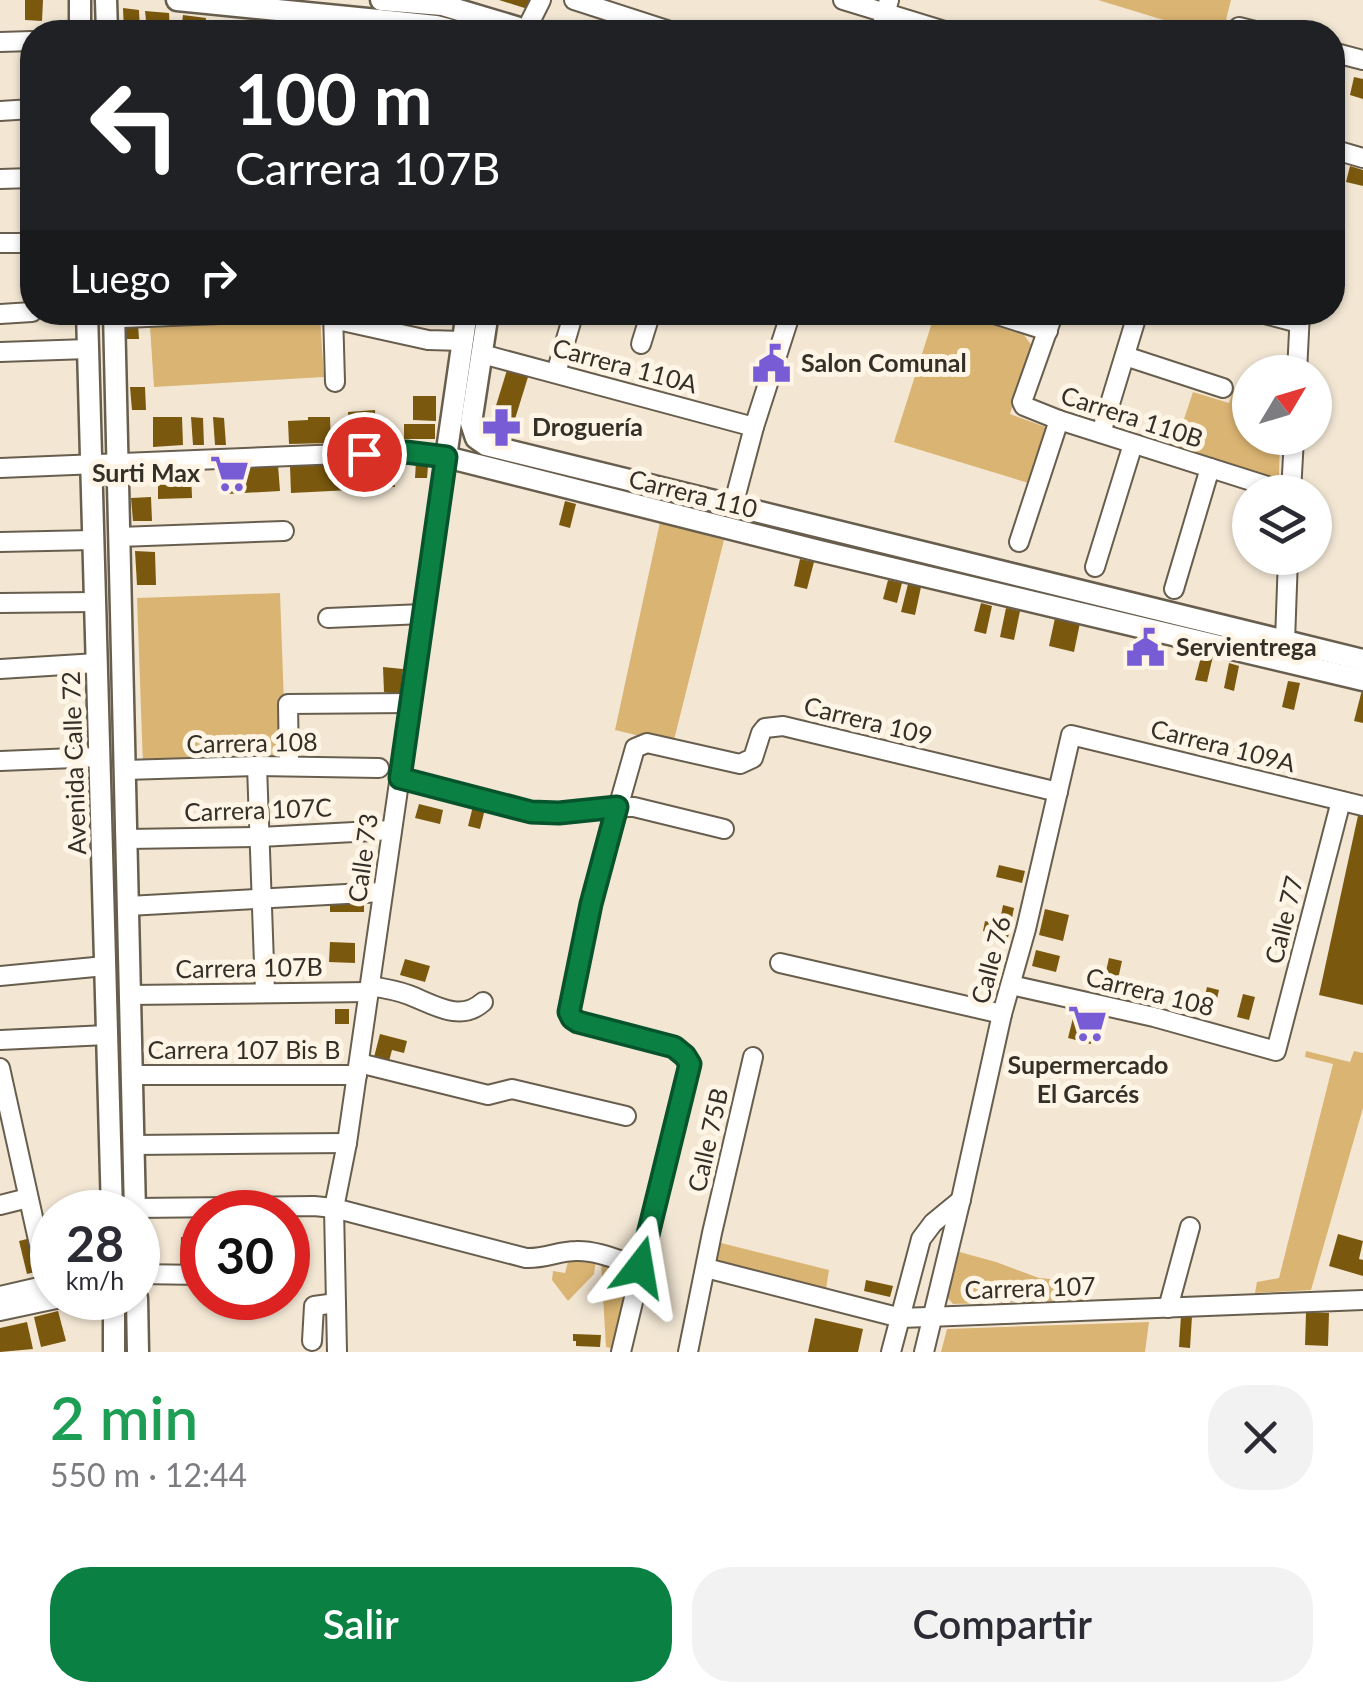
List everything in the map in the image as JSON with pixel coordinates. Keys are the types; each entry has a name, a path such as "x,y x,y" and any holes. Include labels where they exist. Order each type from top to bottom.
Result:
{"main road":[{"path":"177,0 305,20"},
{"path":"381,0 442,2 495,20"},
{"name":"Avenida Calle 72","path":"88,325 111,1190"},
{"name":"Avenida Calle 72","path":"118,325 119,536 135,1190"},
{"name":"Calle 73","path":"446,457 465,325"},
{"path":"482,354 486,325"},
{"name":"Carrera 110","path":"482,354 471,423 476,438 486,445 1363,658"},
{"name":"Carrera 110","path":"446,457 819,551 1363,680"},
{"path":"114,1320 114,1352"},
{"path":"137,1320 138,1352"}],"street":[{"path":"574,0 636,20"},
{"path":"843,0 887,7 919,20"},
{"path":"333,325 335,382"},
{"path":"369,325 428,340 462,341"},
{"path":"556,373 570,325"},
{"path":"641,344 647,325"},
{"path":"732,506 787,325"},
{"path":"1027,325 1048,332 1050,325"},
{"path":"1101,433 1134,325"},
{"path":"1298,355 1299,325"},
{"name":"Carrera 110B","path":"1048,332 1022,402 1028,409 1233,475"},
{"path":"0,352 88,349"},
{"name":"Carrera 110A","path":"482,354 754,427"},
{"path":"1125,356 1223,388"},
{"path":"1019,542 1059,420"},
{"path":"1095,567 1133,444"},
{"name":"Carrera 110","path":"0,468 391,452 446,457"},
{"name":"Calle 73","path":"337,1352 334,1208 347,1143 446,457"},
{"path":"1174,589 1210,468"},
{"path":"119,536 284,531"},
{"path":"0,542 93,540"},
{"path":"1285,641 1287,575"},
{"path":"0,603 95,602"},
{"path":"328,618 423,614"},
{"path":"0,669 97,663"},
{"path":"289,766 288,704 410,703"},
{"name":"Carrera 109","path":"617,807 632,754 640,744 740,764 753,758 765,728 783,726 1058,792"},
{"name":"Calle 76","path":"924,1352 1071,734"},
{"name":"Carrera 109A","path":"1071,734 1363,806"},
{"path":"0,761 99,757"},
{"path":"257,766 265,992"},
{"name":"Carrera 108","path":"125,770 379,768"},
{"path":"400,778 531,812 634,808 724,829"},
{"name":"Calle 77","path":"1276,1051 1341,801"},
{"path":"617,807 591,904 569,1012 578,1022 674,1047 690,1064 621,1352"},
{"name":"Carrera 107C","path":"126,839 392,830"},
{"path":"128,906 383,892"},
{"path":"780,963 1002,1014"},
{"path":"0,976 105,966"},
{"name":"Carrera 108","path":"1011,984 1154,1017 1276,1051"},
{"name":"Carrera 107B","path":"130,995 391,989 450,1011 475,1010 484,1002"},
{"path":"0,1040 107,1035"},
{"name":"Calle 75B","path":"688,1352 754,1058"},
{"path":"0,1068 7,1130 30,1205"},
{"name":"Carrera 107 Bis B","path":"132,1075 358,1069 488,1094 512,1089 626,1116"},
{"path":"134,1145 347,1143"},
{"path":"0,1205 28,1198"},
{"path":"891,1352 922,1239 933,1223 961,1199"},
{"path":"160,1209 334,1208 526,1258 577,1250 640,1267"},
{"path":"1168,1308 1190,1227"},
{"name":"Carrera 107","path":"706,1268 901,1318 1363,1300"},
{"path":"0,1296 30,1292"},
{"path":"0,1311 30,1299"},
{"path":"312,1341 314,1306 336,1303"}],"shaded area":[{"path":"1098,0 1231,0 1226,20 1164,20"},
{"path":"321,325 324,377 154,387 150,327"},
{"path":"931,325 993,325 1024,335 1033,347 1010,414 1054,430 1035,485 894,442"},
{"path":"1193,392 1229,403 1232,394 1232,455 1280,455 1279,475 1251,475 1174,449"},
{"path":"660,522 724,540 673,744 615,730"},
{"path":"280,593 286,760 143,765 137,598"},
{"path":"1306,1051 1350,1062 1354,1051 1363,1053 1363,1108 1311,1290 1255,1293 1257,1282 1279,1278 1333,1064 1305,1057"},
{"path":"717,1242 829,1270 826,1289 713,1261"},
{"path":"956,1251 1039,1278 1084,1282 1086,1300 953,1304 945,1295"},
{"path":"570,1254 596,1260 594,1274 568,1301 552,1280 553,1271 565,1273"},
{"path":"601,1261 634,1271 616,1349 606,1347"},
{"path":"1149,1322 1145,1352 941,1352 947,1329"}],"building":[{"path":"25,0 43,0 42,20 25,20"},
{"path":"499,0 537,0 534,11"},
{"path":"123,8 139,10 139,20 124,20"},
{"path":"145,11 169,13 169,20 146,20"},
{"path":"183,15 206,18 206,20 182,20"},
{"path":"1354,77 1363,79 1363,99 1350,95"},
{"path":"1350,166 1363,170 1363,186 1346,182"},
{"path":"126,325 138,325 139,339 126,339"},
{"path":"507,370 528,377 511,432 490,425"},
{"path":"130,387 145,387 146,410 132,410"},
{"path":"413,396 436,396 436,421 413,420"},
{"path":"375,410 377,438 349,440 348,412"},
{"path":"153,417 182,417 183,445 153,447"},
{"path":"191,417 203,418 204,445 193,445"},
{"path":"213,417 224,418 226,445 215,445"},
{"path":"330,417 331,443 289,444 288,421"},
{"path":"404,424 435,424 435,439 404,439"},
{"path":"380,461 394,461 395,487 381,487"},
{"path":"416,461 425,461 427,478 415,478"},
{"path":"370,462 371,489 291,493 290,466"},
{"path":"278,465 280,491 227,494 226,467"},
{"path":"158,471 191,471 192,498 158,499"},
{"path":"151,497 152,521 133,521 131,498"},
{"path":"565,501 576,504 570,528 559,525"},
{"path":"135,551 155,552 156,585 137,585"},
{"path":"800,559 814,562 807,589 794,586"},
{"path":"888,580 902,583 897,603 883,599"},
{"path":"908,584 921,587 915,615 901,612"},
{"path":"981,603 992,606 986,634 974,631"},
{"path":"1006,608 1020,611 1014,640 1000,637"},
{"path":"1055,618 1080,623 1074,652 1049,646"},
{"path":"1142,639 1155,642 1148,670 1136,667"},
{"path":"1202,653 1213,656 1207,682 1195,680"},
{"path":"1229,663 1239,666 1234,691 1224,688"},
{"path":"383,667 403,669 400,695 384,692"},
{"path":"1288,681 1300,683 1294,710 1282,707"},
{"path":"1363,690 1363,723 1354,721"},
{"path":"419,804 443,810 440,824 415,818"},
{"path":"473,806 485,809 480,829 468,826"},
{"path":"1359,811 1363,812 1363,1005 1319,995"},
{"path":"999,865 1025,871 1022,883 996,877"},
{"path":"330,899 364,899 364,912 330,912"},
{"path":"1003,905 1014,908 1011,923 1000,920"},
{"path":"1045,909 1069,915 1063,941 1039,935"},
{"path":"985,921 1010,928 1008,938 983,931"},
{"path":"330,942 355,943 355,963 329,962"},
{"path":"1036,950 1060,956 1056,972 1032,966"},
{"path":"1109,958 1122,961 1116,988 1103,985"},
{"path":"405,959 430,966 425,982 400,975"},
{"path":"1207,987 1219,990 1214,1012 1202,1009"},
{"path":"1243,994 1255,997 1249,1020 1237,1017"},
{"path":"335,1009 349,1009 349,1024 335,1024"},
{"path":"1074,1014 1097,1020 1091,1044 1068,1038"},
{"path":"380,1034 407,1041 404,1053 392,1050 388,1065 373,1061"},
{"path":"1338,1234 1363,1241 1359,1259 1363,1260 1363,1276 1329,1266"},
{"path":"30,1238 30,1273 27,1274 19,1241"},
{"path":"866,1280 893,1286 890,1297 864,1291"},
{"path":"1306,1312 1329,1313 1328,1346 1305,1345"},
{"path":"1181,1315 1192,1316 1190,1348 1179,1347"},
{"path":"815,1318 863,1329 858,1352 808,1352"},
{"path":"35,1320 60,1320 66,1341 41,1347"},
{"path":"27,1322 33,1349 0,1352 0,1328"},
{"path":"573,1334 601,1335 600,1347 576,1346"}],"place":[{"name":"Salon Comunal","path":"771,363"},
{"name":"Droguería","path":"502,427"},
{"name":"Surti Max","path":"230,473"},
{"name":"Servientrega","path":"1146,647"},
{"name":"Supermercado El Garcés","path":"1088,1024"}],"route":[{"path":"364,454 406,452 446,457 400,778 531,812 617,807 591,904 569,1012 578,1022 674,1047 690,1064 640,1267"}]}
